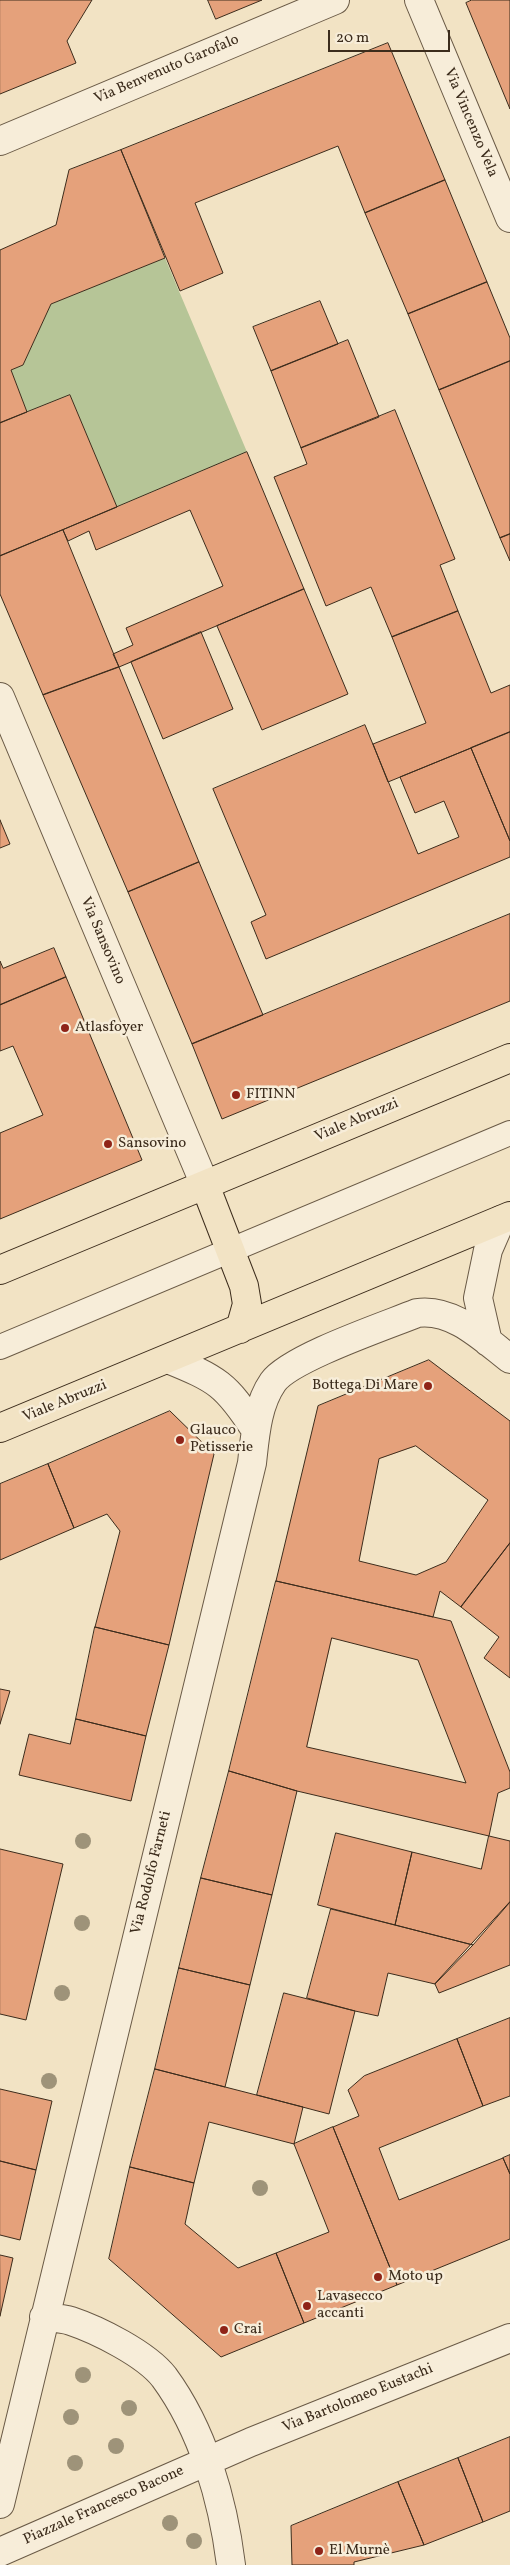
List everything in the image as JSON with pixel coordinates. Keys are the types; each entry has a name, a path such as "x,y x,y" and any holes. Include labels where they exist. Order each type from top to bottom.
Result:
{"main road":[{"name":"Viale Abruzzi","path":"0,1270 510,1058"},
{"path":"205,1185 244,1286 247,1304 240,1329"},
{"name":"Viale Abruzzi","path":"0,1428 505,1218"}],"street":[{"name":"Via Benvenuto Garofalo","path":"0,141 335,0"},
{"name":"Via Vincenzo Vela","path":"418,0 510,218"},
{"name":"Via Sansovino","path":"0,697 205,1185"},
{"name":"Viale Abruzzi","path":"488,1342 478,1298 488,1250 505,1218"},
{"name":"Via Rodolfo Farneti","path":"44,2317 250,1472 256,1429 265,1398 274,1382 297,1362 416,1313 430,1311 453,1318 488,1342"},
{"path":"488,1342 510,1359"},
{"path":"168,1359 206,1375 224,1387 256,1429"},
{"path":"0,2504 44,2317 70,2320 132,2349 163,2376 187,2416 207,2461 227,2535 231,2565"},
{"name":"Via Bartolomeo Eustachi","path":"207,2461 510,2338"},
{"name":"Piazzale Francesco Bacone","path":"0,2552 207,2461"},
{"path":"0,2564 4,2565"}],"lane":[{"path":"0,1347 510,1133"}],"green space":[{"path":"165,258 247,452 117,507 70,395 27,412 11,370 23,365 51,304"}],"building":[{"path":"0,0 92,0 67,41 76,63 0,94"},
{"path":"208,0 262,0 216,19"},
{"path":"472,0 510,0 510,109 466,3"},
{"path":"388,43 445,180 365,213 338,146 195,203 223,273 180,291 121,150"},
{"path":"121,150 165,258 51,304 23,365 11,370 27,412 0,423 0,250 56,225 69,170"},
{"path":"445,180 487,282 408,314 365,213"},
{"path":"487,282 510,338 510,361 439,390 408,314"},
{"path":"320,301 338,344 271,371 253,327"},
{"path":"348,340 379,417 301,448 271,371"},
{"path":"510,361 510,534 500,538 439,390"},
{"path":"70,395 117,507 0,556 0,423"},
{"path":"395,410 455,559 440,565 458,611 392,637 371,587 326,606 274,477 307,464 301,448"},
{"path":"247,452 304,589 119,667 113,654 133,645 126,628 223,586 190,510 96,550 89,531 68,541 63,530"},
{"path":"63,530 119,667 43,695 0,594 0,556"},
{"path":"510,534 510,561 500,538"},
{"path":"304,589 348,694 262,730 217,626"},
{"path":"458,611 491,693 510,685 510,732 388,782 373,744 426,723 392,637"},
{"path":"201,632 233,709 163,739 131,662"},
{"path":"119,667 199,862 128,892 43,695"},
{"path":"365,725 418,854 459,837 444,801 415,813 400,777 471,748 510,841 510,857 266,959 251,922 266,915 213,789"},
{"path":"510,732 510,841 471,748"},
{"path":"0,820 10,844 0,848"},
{"path":"199,862 263,1015 192,1044 128,892"},
{"path":"510,914 510,1001 222,1119 192,1044"},
{"path":"54,948 66,977 0,1005 0,961 3,968"},
{"path":"66,977 142,1160 0,1219 0,1133 43,1115 13,1046 0,1051 0,1005"},
{"path":"429,1360 510,1421 510,1543 461,1607 440,1591 433,1617 276,1581 318,1406","holes":["416,1446 488,1500 446,1562 416,1575 359,1561 379,1459"]},
{"path":"170,1411 214,1454 169,1645 95,1627 120,1531 107,1514 74,1528 48,1464"},
{"path":"48,1464 74,1528 0,1560 0,1484"},
{"path":"510,1543 510,1678 484,1658 499,1637 461,1607"},
{"path":"276,1581 451,1621 510,1772 510,1788 498,1793 489,1836 297,1791 229,1771","holes":["332,1638 418,1660 466,1783 307,1747"]},
{"path":"95,1627 169,1645 146,1736 76,1719"},
{"path":"0,1689 10,1691 0,1724"},
{"path":"76,1719 146,1736 131,1801 19,1775 29,1734 70,1744"},
{"path":"229,1771 297,1791 272,1895 201,1878"},
{"path":"336,1833 412,1852 395,1925 318,1905"},
{"path":"489,1836 510,1841 510,1902 473,1945 395,1925 412,1852 481,1869"},
{"path":"0,1849 63,1864 26,2020 0,2014"},
{"path":"201,1878 272,1895 250,1985 179,1968"},
{"path":"510,1902 510,1965 439,1993 435,1984"},
{"path":"331,1909 473,1945 435,1984 388,1973 378,2016 355,2011 307,1998"},
{"path":"179,1968 250,1985 225,2087 155,2069"},
{"path":"284,1993 355,2011 329,2114 257,2095"},
{"path":"510,2018 510,2096 483,2106 457,2039"},
{"path":"457,2039 483,2106 379,2148 399,2200 503,2158 510,2174 510,2239 397,2285 333,2127 359,2116 348,2090 364,2076"},
{"path":"155,2069 303,2107 294,2144 209,2122 194,2183 130,2167"},
{"path":"0,2089 52,2101 36,2170 0,2161"},
{"path":"333,2127 397,2285 304,2323 276,2253 329,2232 294,2144"},
{"path":"510,2155 510,2174 503,2158"},
{"path":"0,2161 36,2170 20,2240 0,2235"},
{"path":"130,2167 194,2183 185,2224 238,2268 276,2253 304,2323 221,2357 109,2259"},
{"path":"0,2255 13,2258 0,2316"},
{"path":"510,2437 510,2511 483,2522 458,2458"},
{"path":"458,2458 483,2522 424,2545 398,2482"},
{"path":"398,2482 424,2545 354,2562 354,2565 292,2565 291,2526"}],"place":[{"name":"Atlasfoyer","path":"65,1028"},
{"name":"FITINN","path":"236,1095"},
{"name":"Sansovino","path":"108,1144"},
{"name":"Bottega Di Mare","path":"428,1386"},
{"name":"Glauco Petisserie","path":"180,1440"},
{"name":"Moto up","path":"378,2277"},
{"name":"Lavasecco accanti","path":"307,2306"},
{"name":"Crai","path":"224,2330"},
{"name":"El Murnè","path":"319,2551"}]}
